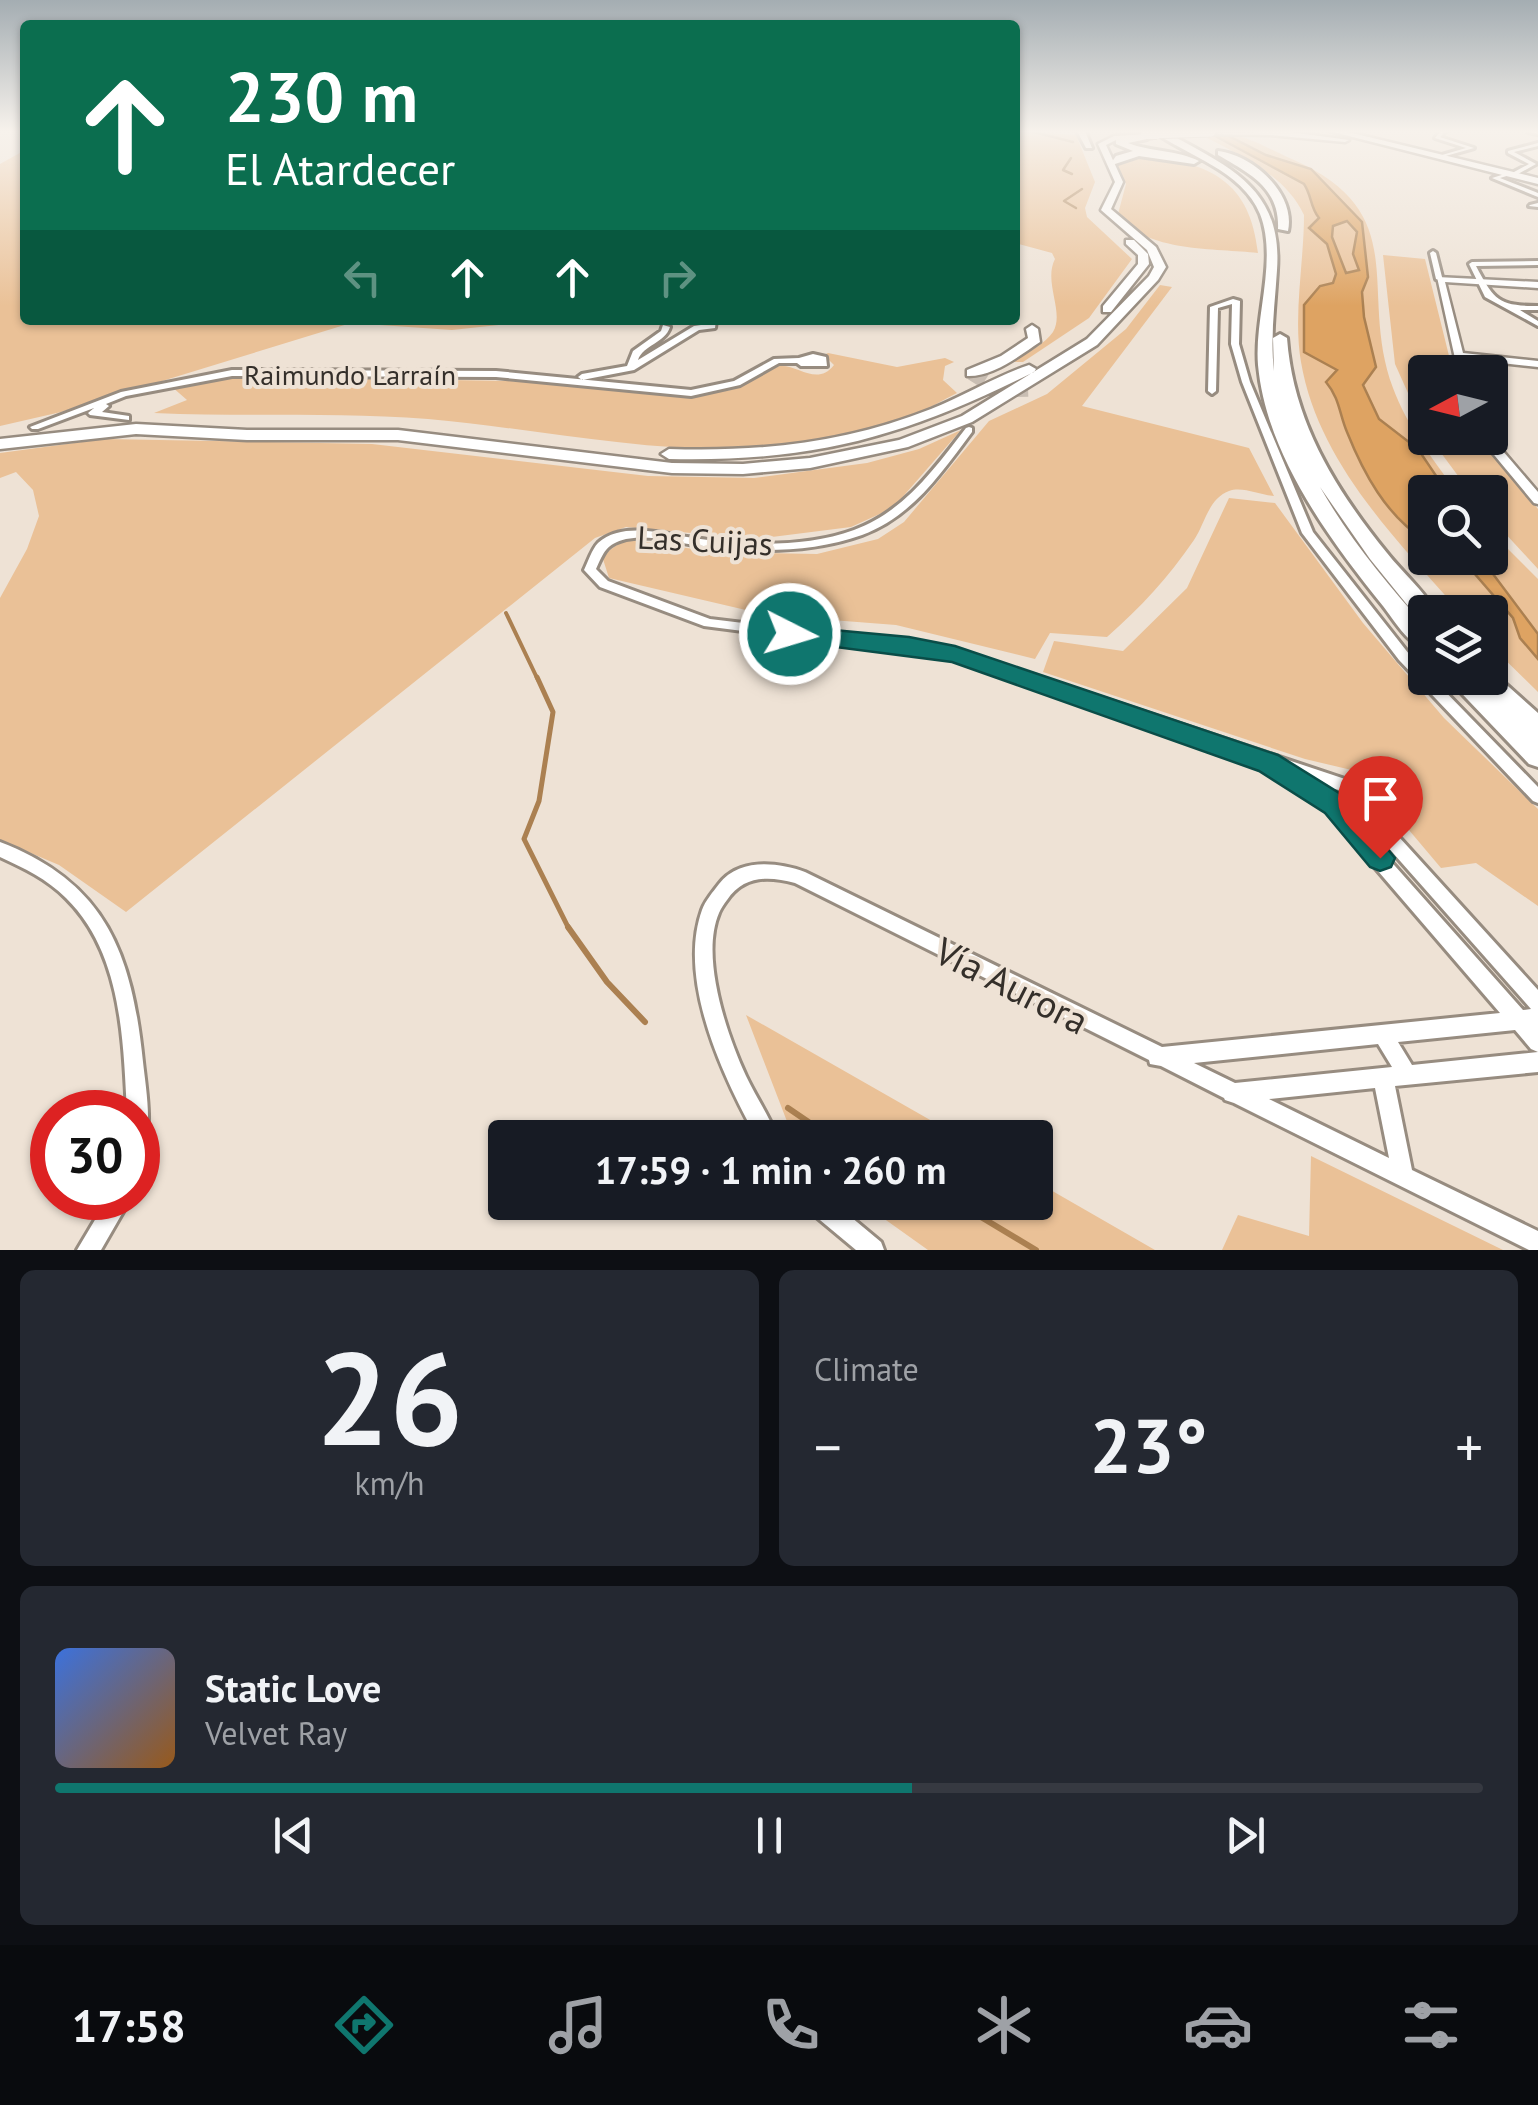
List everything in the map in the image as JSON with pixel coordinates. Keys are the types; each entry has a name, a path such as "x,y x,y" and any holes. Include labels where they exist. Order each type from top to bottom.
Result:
{"highway":[{"path":"1257,189 1269,200 1284,229"},
{"path":"1274,189 1283,204 1284,229 1280,360 1294,412 1342,506 1412,595"},
{"path":"1249,190 1270,227 1264,350 1282,424 1328,518 1408,619"},
{"path":"1476,695 1538,757"},
{"path":"1504,695 1538,728"}],"main road":[{"path":"1033,389 1048,365 1089,330 1144,264 1140,251 1094,213 1102,189"},
{"path":"0,439 136,429 248,435 398,435 659,467 766,468 856,455 936,433 1098,336 1160,267 1152,249 1108,213 1107,203 1116,189"},
{"path":"972,373 1006,359 1035,339 1032,329"},
{"path":"973,398 960,378 975,385 1048,365"},
{"path":"0,439 34,427 126,418 420,422 648,452 740,455 864,439 912,425 973,398 1002,378"},
{"path":"0,439 60,430 81,421"}],"street":[{"path":"1433,253 1460,355"},
{"path":"1536,257 1473,263 1488,296 1538,324"},
{"path":"1440,280 1538,285"},
{"path":"1212,391 1214,307 1236,300 1233,329 1242,366 1295,509 1317,547 1404,657 1538,797"},
{"path":"1510,308 1538,308"},
{"name":"Raimundo Larraín","path":"564,378 632,368 693,325"},
{"path":"632,368 636,353 665,332 666,327"},
{"name":"Raimundo Larraín","path":"34,427 138,392 232,374 564,378 691,393 737,383 777,360 801,360"},
{"path":"1508,361 1538,364"},
{"name":"Raimundo Larraín","path":"81,421 138,392"},
{"path":"104,406 93,413 126,418"},
{"name":"Las Cuijas","path":"968,430 908,504 866,530 826,540 774,545 629,534 601,546 590,570 604,584 708,623 955,654 1334,782"},
{"path":"1500,455 1538,500"},
{"name":"Las Cuijas","path":"1269,763 1329,800 1528,1019 1538,1042"},
{"path":"1354,798 1350,806 1329,800 1322,784 1334,782 1354,798 1538,1004"},
{"path":"0,849 62,881 108,936 126,1011 135,1090"},
{"name":"Vía Aurora","path":"760,1120 726,1048 704,960 704,930 711,907 731,882 755,872 799,878 1538,1243"},
{"path":"1155,1057 1528,1019"},
{"path":"1383,1034 1407,1075"},
{"path":"1230,1093 1538,1062"},
{"path":"1383,1077 1402,1176"},
{"path":"88,1250 106,1220"},
{"path":"837,1220 872,1250"}],"shaded area":[{"path":"0,189 20,189 20,325 344,325 61,412 0,426"},
{"path":"1020,189 1092,189 1085,208 1087,217 1132,259 1089,318 1023,362 1013,362 1045,341 1056,324 1052,253 1020,244"},
{"path":"1125,189 1232,189 1254,228 1258,253 1163,242 1130,227 1118,214"},
{"path":"1286,189 1340,189 1355,205 1369,230 1383,353 1408,419 1408,455 1430,455 1445,475 1408,475 1408,553 1342,466 1310,398 1299,344 1304,215"},
{"path":"1306,189 1331,189 1362,222 1368,277 1362,292 1364,317 1376,367 1363,385 1379,419 1408,441 1408,455 1422,455 1436,475 1408,475 1408,527 1387,506 1360,462 1337,400 1326,382 1337,370 1304,352 1304,305 1320,286 1333,283 1336,274 1327,244 1309,228 1319,218","holes":["1347,221 1357,232 1353,254 1359,270 1346,273 1332,237 1333,226"]},
{"path":"1383,255 1425,259 1449,355 1408,355 1408,393 1395,364"},
{"path":"1160,285 1172,287 1082,406 1249,448 1274,496 1240,490 1222,495 1174,567 1107,637 1050,633 1035,659 896,625 767,615 609,578 602,556 625,539 714,552 817,554 878,539 904,522 989,421 1047,394 1126,329"},
{"path":"380,325 498,325 452,330"},
{"path":"824,355 897,367 945,358 954,362 945,366 943,380 957,393 874,431 819,443 763,449 651,446 428,419 154,413 187,400 171,386 246,377 511,381 689,397 731,390 779,366 821,374 834,365"},
{"path":"961,430 893,508 851,527 756,539 626,527 595,538 126,912 59,865 0,840 0,598 27,549 39,516 33,490 16,472 0,478 0,453 104,439 372,444 648,476 754,478 867,463 919,449"},
{"path":"1443,455 1494,455 1538,509 1538,569 1508,536 1508,475 1457,475"},
{"path":"1229,498 1275,503 1363,623 1408,676 1408,695 1424,695 1538,809 1538,906 1476,863 1441,868 1360,772 1305,759 1043,672 1054,641 1123,651 1187,588"},
{"path":"1508,549 1538,579 1538,692 1508,663 1508,595 1445,595 1428,575 1508,575"},
{"path":"1476,575 1494,575 1538,634 1538,659 1520,638 1508,612 1508,595 1493,595"},
{"path":"746,1015 930,1120 786,1120"},
{"path":"1311,1156 1503,1250 1222,1250 1238,1215 1309,1236"},
{"path":"1053,1191 1155,1250 928,1250 886,1220 1053,1220"}],"waterway":[{"path":"1076,208 1064,201 1082,189"},
{"path":"506,613 538,680"},
{"path":"537,677 553,712 539,801 524,839 568,927"},
{"path":"568,927 607,982 645,1022"},
{"path":"788,1108 806,1120"},
{"path":"986,1220 1036,1250"}],"tunnel":[{"path":"972,373 999,390 1033,389"}],"route":[{"path":"790,634 909,645 955,654 1269,763 1334,804 1380,858"}]}
